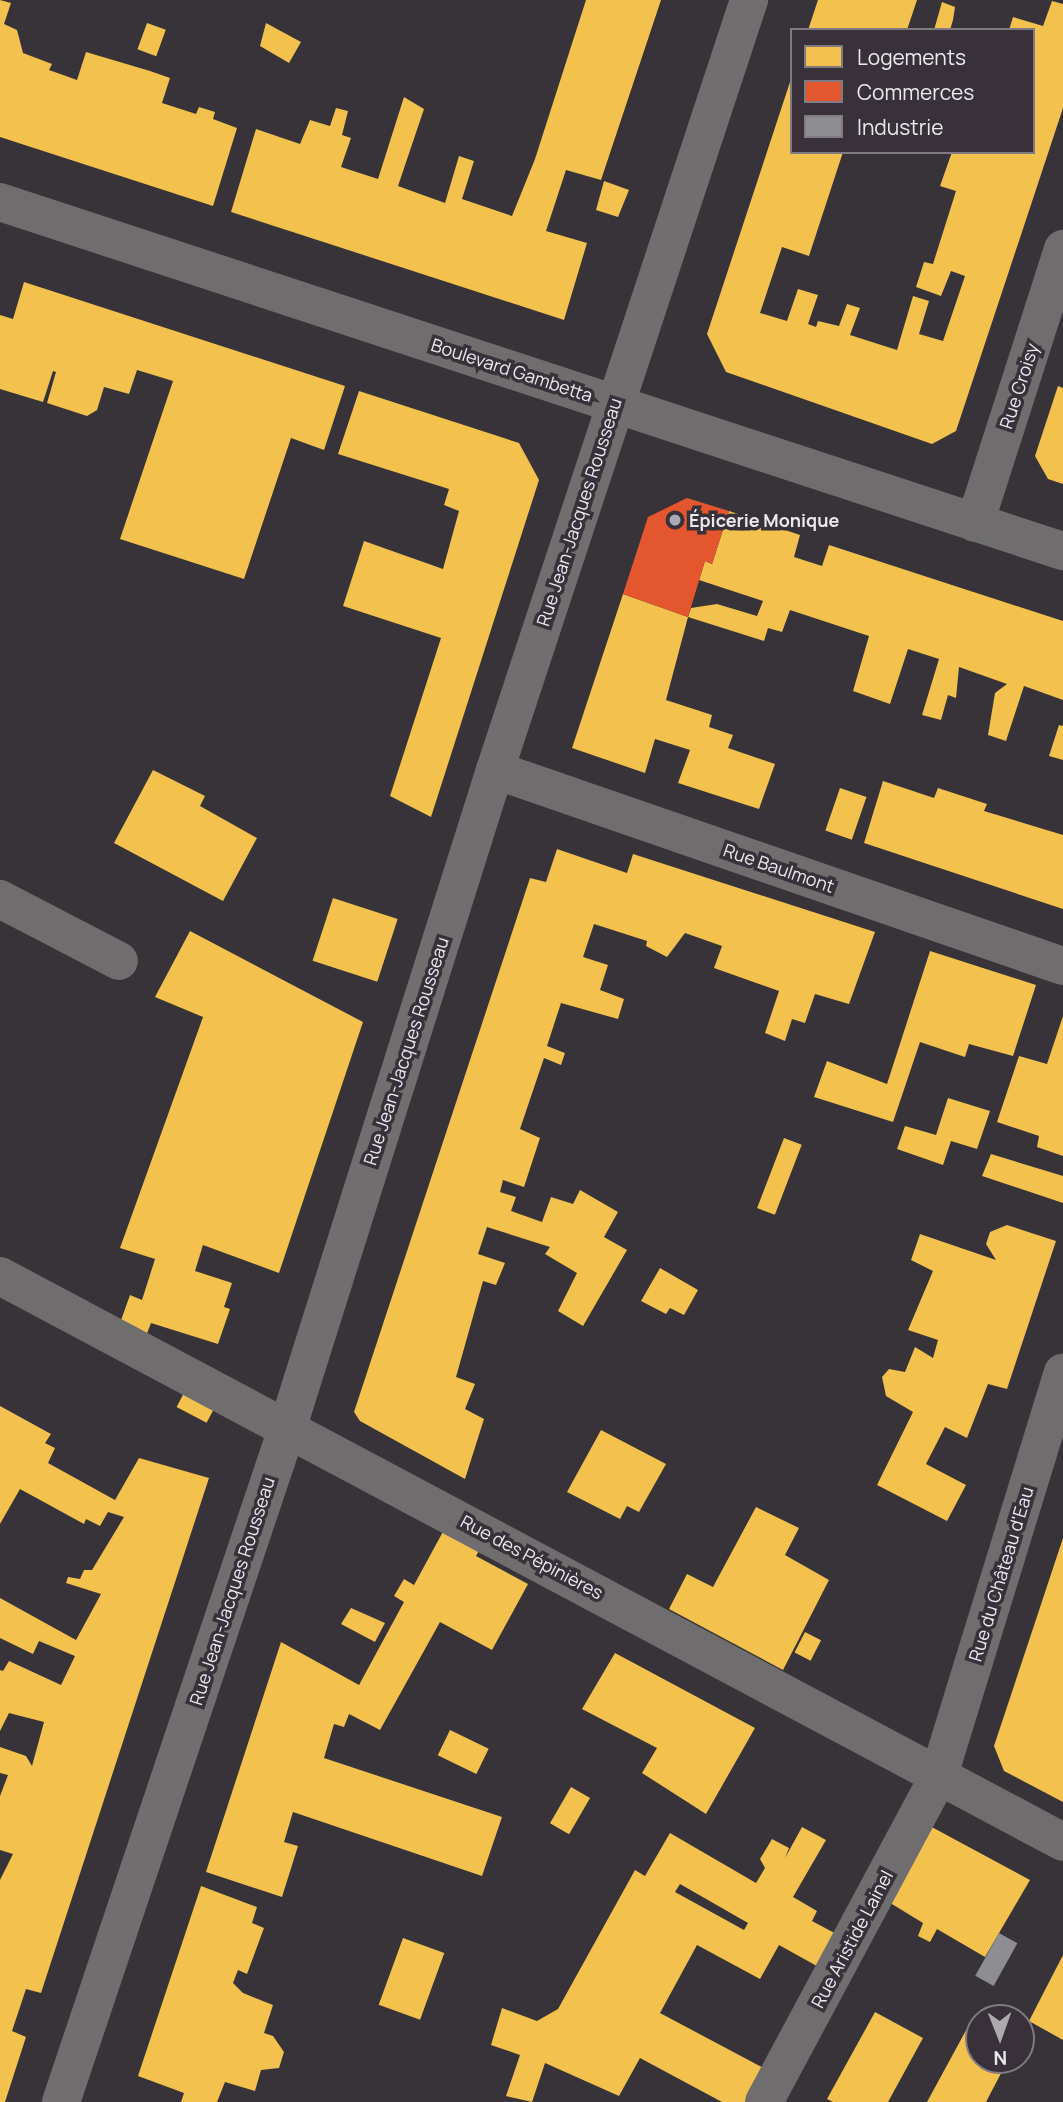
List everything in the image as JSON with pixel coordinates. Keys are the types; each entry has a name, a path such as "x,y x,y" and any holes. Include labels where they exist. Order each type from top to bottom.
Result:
{"main road":[{"name":"Rue Jean-Jacques Rousseau","path":"61,2102 288,1426 495,770 749,0"}],"street":[{"name":"Boulevard Gambetta","path":"0,202 1063,551"},
{"name":"Rue Croisy","path":"975,523 1063,248"},
{"name":"Rue Baulmont","path":"495,770 1063,966"},
{"path":"0,899 119,961"},
{"name":"Rue des Pépinières","path":"0,1276 288,1426 1063,1842"},
{"name":"Rue du Château d'Eau","path":"939,1776 1063,1373"},
{"name":"Rue Aristide Lainel","path":"764,2102 939,1776"}],"building: Logements":[{"path":"0,0 11,3 4,24 17,30 23,53 52,64 49,70 77,80 86,52 150,71 170,78 162,103 196,114 199,107 215,112 213,119 237,128 213,206 0,137"},
{"path":"586,0 661,0 601,180 566,170 546,231 587,243 564,320 231,212 256,129 300,144 310,120 330,126 336,108 348,111 342,135 351,138 341,167 378,179 404,97 424,109 398,186 445,203 459,156 474,161 462,199 512,216 535,159"},
{"path":"818,0 917,0 908,28 809,28"},
{"path":"1052,1 1063,4 1063,108 956,431 932,444 726,372 707,334 790,82 790,154 842,154 809,256 782,247 760,313 787,321 798,289 818,295 808,324 816,327 818,321 839,326 847,304 860,308 850,335 897,350 913,296 929,301 919,334 943,341 965,276 951,271 941,296 916,287 924,262 933,264 956,191 940,186 951,154 1035,154 1035,28 1010,28 1013,17 1043,26"},
{"path":"942,2 955,7 951,28 935,28"},
{"path":"147,23 166,30 156,56 137,49"},
{"path":"266,23 301,42 289,63 260,46"},
{"path":"604,181 629,190 618,217 596,210"},
{"path":"24,282 345,386 324,450 291,438 244,579 120,539 173,381 137,370 129,394 104,387 97,410 87,416 47,403 56,372 53,371 43,402 0,389 0,315 13,319"},
{"path":"1058,386 1063,388 1063,484 1048,479 1035,456"},
{"path":"359,391 519,443 539,480 431,817 390,796 441,638 343,606 364,541 443,569 459,511 444,505 449,489 338,454"},
{"path":"729,511 800,535 794,557 822,566 829,545 1063,621 1063,700 1024,686 1006,741 988,735 995,693 1007,684 959,667 956,698 948,695 941,720 922,715 939,659 908,649 890,704 853,691 869,636 790,610 782,632 768,628 764,641 688,617 691,608 717,604 757,616 763,601 699,580 705,561 712,564"},
{"path":"623,594 688,617 666,700 712,715 709,727 733,735 728,748 775,764 759,809 678,783 690,750 655,739 645,773 572,748"},
{"path":"1059,725 1063,726 1063,760 1049,756"},
{"path":"153,770 205,796 200,806 257,838 223,901 114,843"},
{"path":"883,781 934,798 938,788 987,804 984,811 1063,835 1063,909 864,843"},
{"path":"840,788 866,797 852,840 825,831"},
{"path":"557,849 627,873 633,854 875,932 849,1004 815,994 805,1023 792,1019 785,1041 765,1033 779,991 714,968 722,946 685,933 667,957 646,946 647,941 594,924 583,957 608,965 600,990 624,999 618,1019 561,1003 547,1046 565,1053 561,1065 544,1058 520,1129 540,1138 524,1187 503,1180 500,1192 516,1197 511,1211 542,1222 551,1197 573,1204 580,1190 618,1212 604,1237 627,1250 583,1326 558,1311 577,1273 545,1254 550,1247 487,1227 478,1254 505,1263 496,1285 483,1281 456,1377 475,1384 465,1409 484,1419 465,1479 360,1421 354,1412 530,878 546,882"},
{"path":"333,898 398,919 377,982 313,961"},
{"path":"190,931 363,1022 279,1273 203,1245 195,1271 232,1283 224,1307 230,1309 218,1344 151,1323 146,1336 120,1323 130,1295 142,1300 155,1259 120,1248 203,1017 155,997"},
{"path":"930,951 1036,985 1013,1056 969,1044 965,1057 920,1042 893,1122 814,1097 827,1061 887,1084"},
{"path":"1063,1016 1063,1156 1037,1147 1039,1136 997,1122 1019,1056 1047,1064"},
{"path":"948,1098 990,1111 977,1149 951,1141 943,1165 897,1149 905,1126 936,1135"},
{"path":"784,1138 802,1145 775,1215 757,1208"},
{"path":"991,1154 1063,1176 1063,1203 982,1176"},
{"path":"1007,1225 1056,1241 1007,1389 988,1384 967,1438 945,1427 926,1464 966,1485 947,1521 877,1485 913,1412 886,1396 882,1377 889,1369 905,1372 915,1347 933,1358 938,1340 908,1330 933,1271 911,1260 920,1234 996,1260 986,1244 990,1232"},
{"path":"660,1268 698,1290 684,1315 670,1308 666,1314 641,1301"},
{"path":"185,1391 215,1407 207,1423 177,1407"},
{"path":"0,1406 51,1434 45,1443 55,1448 48,1463 115,1500 139,1458 209,1478 41,1993 26,1989 12,2031 26,2037 5,2102 0,2102 0,1880 13,1854 0,1850 0,1796 8,1775 0,1773 0,1747 26,1756 32,1766 44,1722 9,1713 0,1731 0,1670 3,1671 9,1661 61,1685 75,1656 39,1641 33,1654 0,1638 0,1598 76,1640 101,1594 66,1583 68,1577 80,1579 84,1570 92,1570 124,1517 108,1512 100,1526 86,1519 84,1524 20,1489 0,1524"},
{"path":"601,1430 666,1464 639,1512 627,1506 620,1519 567,1492"},
{"path":"756,1507 799,1528 785,1555 829,1580 783,1670 669,1609 687,1574 713,1587"},
{"path":"445,1528 481,1547 476,1556 528,1584 492,1650 440,1622 380,1730 349,1714 344,1727 334,1724 324,1758 502,1817 482,1876 293,1812 284,1842 298,1846 282,1897 206,1872 281,1642 359,1685 404,1602 394,1596 404,1579 414,1585"},
{"path":"1063,1538 1063,1802 1004,1771 994,1746"},
{"path":"351,1608 385,1623 375,1642 341,1624"},
{"path":"805,1632 821,1640 811,1661 795,1652"},
{"path":"615,1653 755,1728 706,1814 642,1773 657,1748 582,1709"},
{"path":"450,1730 489,1749 476,1774 438,1755"},
{"path":"571,1787 590,1798 569,1834 550,1823"},
{"path":"928,1825 1030,1880 985,1957 937,1929 930,1942 918,1936 923,1923 887,1901"},
{"path":"802,1827 826,1840 793,1897 817,1911 812,1921 842,1937 824,1970 779,1945 760,1979 697,1945 660,2013 769,2071 753,2102 722,2102 640,2058 619,2096 545,2063 532,2102 506,2096 520,2055 491,2045 502,2008 537,2021 558,2009 635,1870 645,1876 670,1833 756,1883 765,1868 760,1859 772,1839 789,1848 785,1858","holes":["680,1884 748,1923 744,1930 675,1892"]},
{"path":"201,1886 257,1907 252,1923 264,1928 247,1974 238,1970 233,1983 243,1993 273,2005 264,2033 273,2036 284,2052 279,2068 261,2070 255,2091 225,2082 217,2102 181,2102 184,2093 138,2076"},
{"path":"403,1938 444,1953 420,2020 379,2005"},
{"path":"1063,1955 1063,2040 1035,2024 1035,2009"},
{"path":"875,2012 923,2038 888,2102 833,2102 827,2099"},
{"path":"965,2032 965,2074 1001,2074 986,2102 927,2102"}],"building: Commerces":[{"path":"687,498 729,511 712,564 705,561 688,617 623,594 648,517"}],"building: Industrie":[{"path":"999,1933 1017,1943 994,1986 975,1976"}],"place":[{"name":"Épicerie Monique","path":"675,520"}]}
